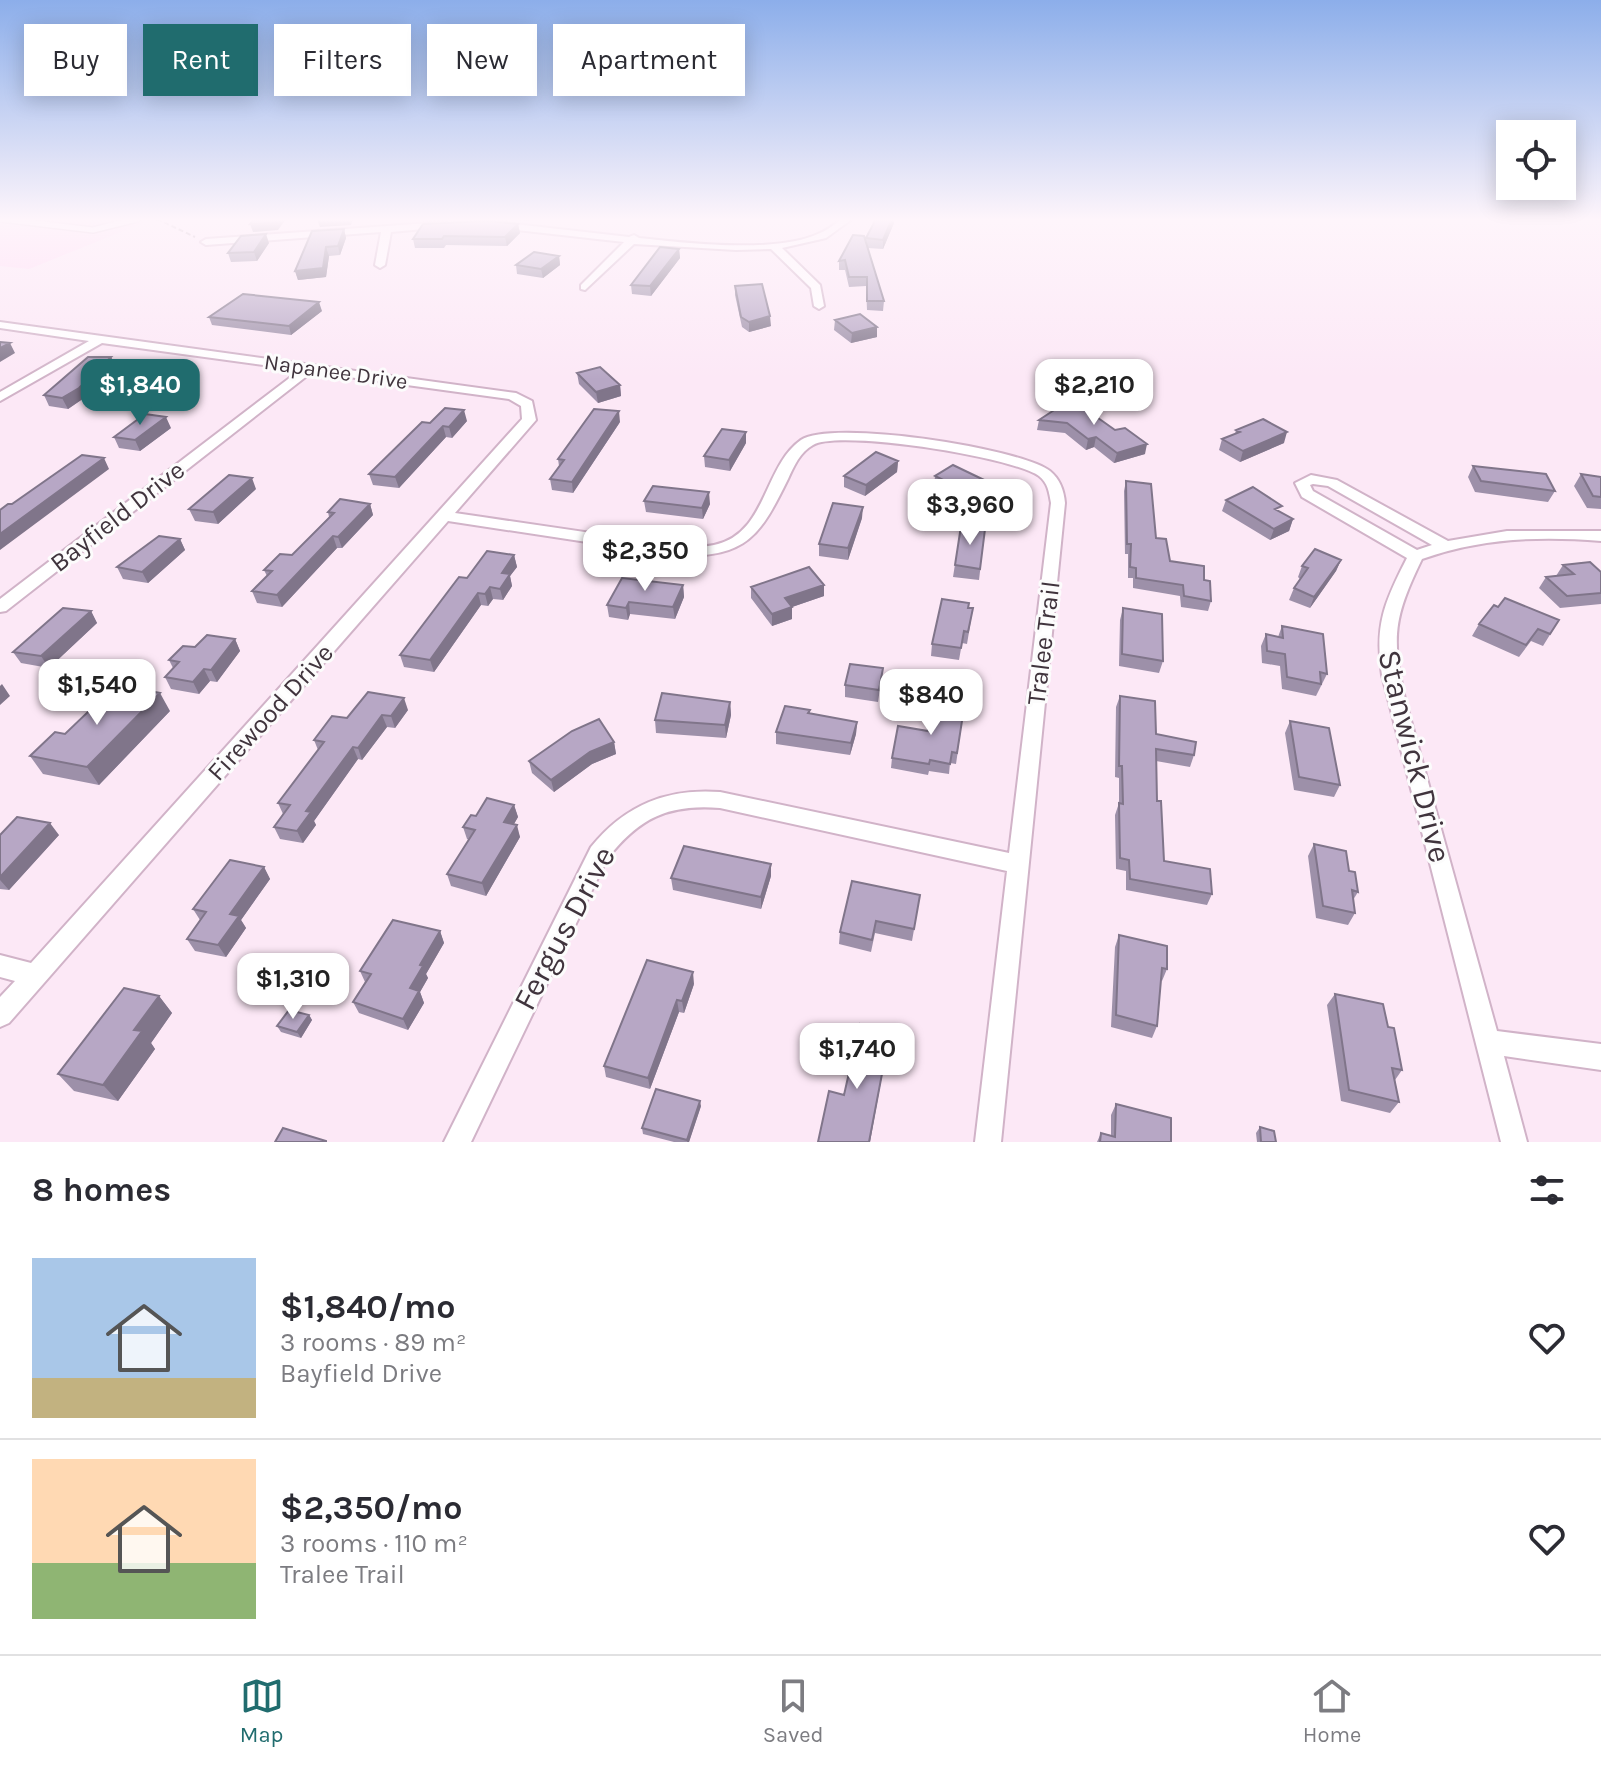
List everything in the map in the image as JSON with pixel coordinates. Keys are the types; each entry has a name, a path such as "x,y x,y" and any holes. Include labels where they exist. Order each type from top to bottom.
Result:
{"street":[{"path":"585,287 600,272"},
{"path":"801,272 816,287 819,306"},
{"name":"Napanee Drive","path":"0,325 512,396 527,404"},
{"path":"0,397 100,339"},
{"name":"Bayfield Drive","path":"0,607 310,368"},
{"name":"Firewood Drive","path":"0,1015 529,420 527,404"},
{"name":"Tralee Trail","path":"445,516 679,551 704,552 730,545 750,533 791,459 811,440 839,435 1008,457 1046,473 1056,488 1058,503 988,1142"},
{"path":"1444,545 1332,483 1311,479 1302,483 1307,494 1416,556 1444,545 1535,533 1601,536"},
{"name":"Stanwick Drive","path":"1416,556 1390,607 1386,621 1386,657 1514,1142"},
{"name":"Fergus Drive","path":"457,1142 599,853 620,827 652,806 692,797 720,800 1018,864"},
{"path":"0,966 35,975"},
{"path":"1488,1042 1601,1057"}],"building":[{"path":"641,272 661,272 650,286 631,285"},
{"path":"848,272 875,272 884,301 867,301 867,277 849,277"},
{"path":"762,284 770,316 749,322 741,317 735,286"},
{"path":"243,294 319,302 289,326 209,317"},
{"path":"860,314 877,327 852,333 835,320"},
{"path":"88,357 111,357 79,388 62,398 44,395"},
{"path":"600,367 620,385 596,392 577,373"},
{"path":"1071,399 1088,405 1084,408 1115,430 1125,428 1147,444 1117,453 1096,437 1088,439 1067,423 1039,420"},
{"path":"445,408 464,410 449,427 443,426 395,477 369,474 422,422 430,423"},
{"path":"594,409 619,411 572,482 550,479 564,460 558,459"},
{"path":"145,414 166,417 135,440 114,437"},
{"path":"1263,419 1287,432 1243,451 1222,439 1240,432 1236,430"},
{"path":"722,429 746,432 729,460 704,456"},
{"path":"876,452 898,461 866,485 844,476"},
{"path":"82,455 104,458 0,534 0,510"},
{"path":"953,465 1007,491 990,503 935,476"},
{"path":"1473,466 1546,474 1555,491 1481,481"},
{"path":"1581,474 1601,477 1601,497 1593,496"},
{"path":"229,475 252,478 213,512 189,509"},
{"path":"1126,481 1151,484 1156,538 1166,539 1170,561 1204,566 1204,580 1210,581 1211,601 1184,596 1183,585 1136,578 1136,568 1130,567 1131,544 1127,544"},
{"path":"653,486 709,492 702,508 644,501"},
{"path":"1253,487 1282,506 1275,509 1293,519 1274,529 1226,500"},
{"path":"340,499 370,504 338,537 333,536 277,595 252,591 272,571 264,570 280,554 292,555 334,513 328,512"},
{"path":"833,503 863,507 848,548 819,544"},
{"path":"961,526 985,529 980,569 955,565"},
{"path":"159,536 180,539 142,572 117,567"},
{"path":"1315,549 1341,560 1314,597 1294,588 1308,568 1302,566"},
{"path":"487,551 514,555 502,573 510,574 500,589 490,587 485,594 478,593 430,660 400,655 459,577 467,578"},
{"path":"1590,562 1601,572 1601,593 1567,596 1546,577 1574,574 1563,565"},
{"path":"809,567 824,585 785,598 792,607 772,614 751,587"},
{"path":"622,578 683,585 673,607 629,602 626,608 607,605"},
{"path":"1505,598 1559,620 1550,634 1538,629 1526,645 1479,624 1494,605 1498,607"},
{"path":"942,599 969,603 968,608 973,608 961,648 932,644"},
{"path":"63,608 91,611 41,656 13,652"},
{"path":"1123,608 1162,614 1163,661 1122,654"},
{"path":"1282,626 1323,634 1327,674 1320,672 1321,684 1287,677 1285,654 1267,651 1266,634 1283,638"},
{"path":"207,635 235,639 211,670 204,669 193,682 165,677 179,662 169,660 183,646 195,647"},
{"path":"850,664 883,668 879,690 845,685"},
{"path":"116,685 160,693 87,767 30,756 55,732 65,734"},
{"path":"368,692 404,698 391,716 382,715 358,748 353,747 306,811 311,812 297,831 274,827 290,805 278,803 324,742 314,740 332,716 347,718"},
{"path":"662,693 730,702 725,725 655,720"},
{"path":"1120,696 1155,701 1156,734 1196,742 1194,755 1156,749 1157,801 1161,801 1164,861 1210,869 1212,894 1130,879 1129,860 1120,858 1119,803 1123,804 1122,766 1119,766"},
{"path":"934,702 964,708 957,753 952,752 950,764 892,758 898,726 928,731"},
{"path":"785,706 857,722 851,743 776,732"},
{"path":"599,719 614,742 590,752 551,780 529,761 572,731"},
{"path":"1290,721 1329,728 1340,785 1299,777"},
{"path":"487,798 514,805 504,822 517,825 482,883 447,874 475,830 463,827 471,815 476,816"},
{"path":"17,817 50,823 0,877 0,835"},
{"path":"1314,844 1346,851 1349,871 1355,872 1358,892 1352,890 1355,913 1323,906"},
{"path":"684,846 771,864 761,897 671,878"},
{"path":"230,860 264,867 230,914 239,916 218,945 187,939 206,912 193,909"},
{"path":"852,881 920,895 914,929 876,921 872,940 840,932"},
{"path":"393,920 440,931 410,988 419,991 403,1019 353,1002 371,974 360,971"},
{"path":"1119,935 1167,946 1167,969 1162,968 1157,1026 1116,1015"},
{"path":"647,960 693,972 682,1001 677,1000 648,1078 604,1066"},
{"path":"124,988 159,996 134,1030 142,1031 103,1085 58,1074"},
{"path":"1335,994 1383,1004 1388,1027 1394,1028 1402,1070 1392,1068 1399,1102 1349,1090"},
{"path":"289,1010 309,1015 297,1032 277,1026"},
{"path":"860,1024 890,1032 869,1142 818,1142 829,1091 844,1095"},
{"path":"656,1089 700,1101 687,1140 642,1128"},
{"path":"1116,1104 1171,1118 1171,1142 1100,1142 1101,1133 1115,1137"},
{"path":"1260,1127 1274,1131 1276,1142 1261,1142"},
{"path":"283,1128 326,1141 326,1142 275,1142"}]}
